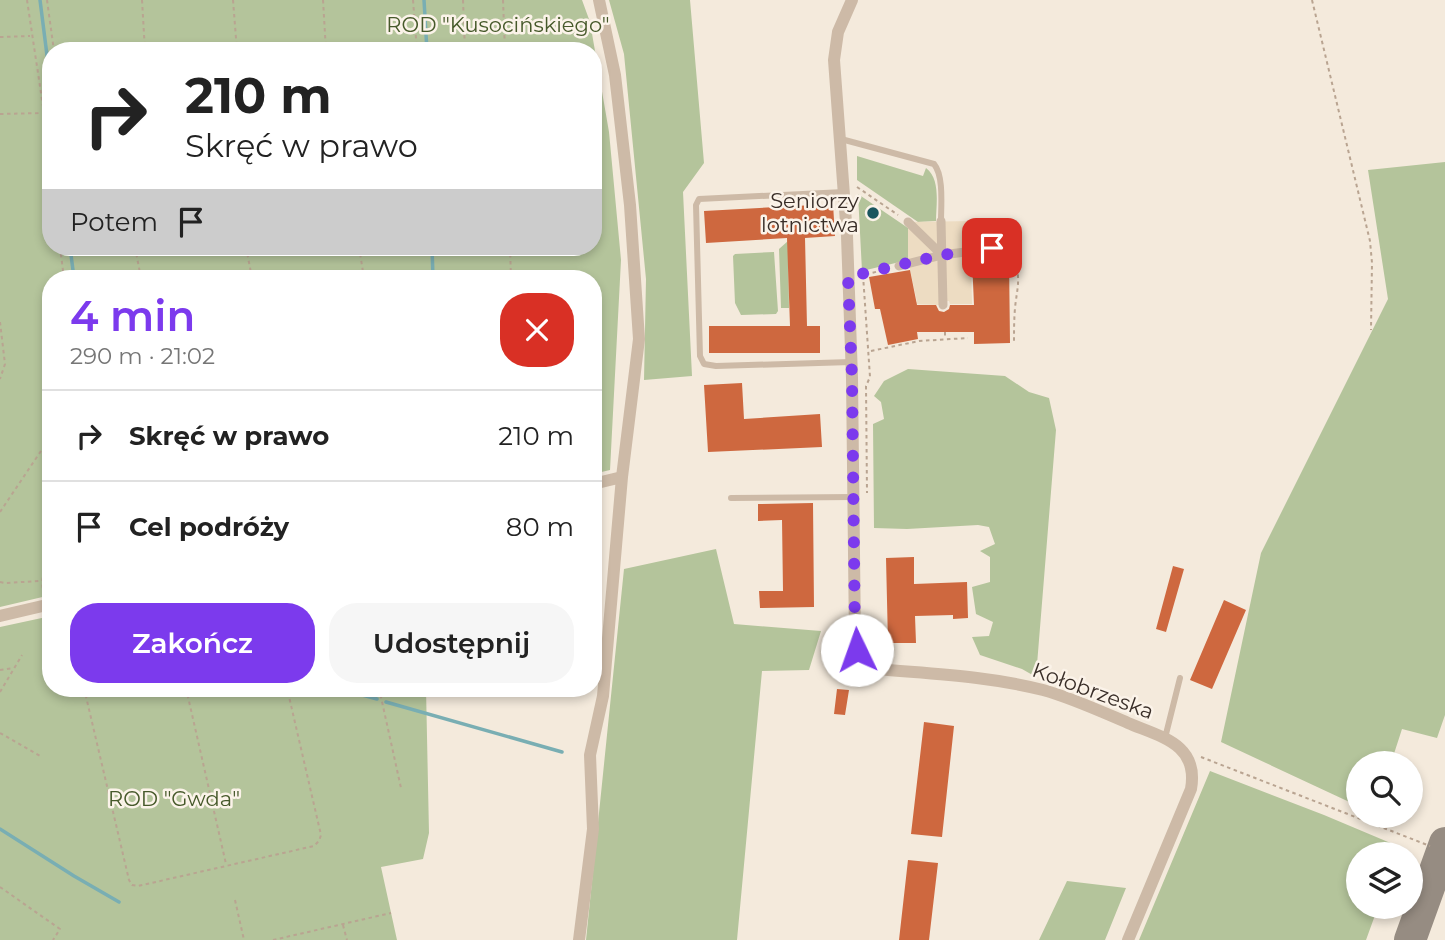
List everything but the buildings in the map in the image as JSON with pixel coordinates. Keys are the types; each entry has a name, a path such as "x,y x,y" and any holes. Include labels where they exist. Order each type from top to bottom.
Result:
{"street":[{"path":"579,940 593,829 590,755 603,696 622,477 639,339 630,205 615,75 599,0"},
{"name":"Kołobrzeska","path":"852,0 838,32 835,67 844,186 851,362 855,640 860,658 877,669 997,680 1046,691 1165,738 1184,751"},
{"path":"941,221 943,305"},
{"path":"908,222 942,255"},
{"path":"899,266 942,255 973,251"},
{"path":"602,482 622,477"},
{"path":"0,616 42,603"},
{"path":"1128,940 1191,789 1191,766 1184,751"}],"lane":[{"path":"839,138 934,164 939,170 941,221"},
{"path":"844,186 699,199 696,205 700,356 704,364 716,366 851,362"},
{"path":"731,498 853,495"},
{"path":"1165,738 1180,678"}],"path":[{"path":"27,0 42,100"},
{"path":"47,0 53,42"},
{"path":"142,0 144,42"},
{"path":"233,0 236,42"},
{"path":"323,0 325,42"},
{"path":"413,0 416,42"},
{"path":"463,0 465,42"},
{"path":"503,0 505,42"},
{"path":"1312,0 1370,242 1371,330"},
{"path":"0,37 32,36"},
{"path":"0,114 42,113"},
{"path":"844,186 864,191 908,222"},
{"path":"973,251 992,248 1010,254 1018,272 1019,285 1014,342"},
{"path":"848,277 899,266"},
{"path":"853,495 867,493 866,386 870,377 863,275"},
{"path":"1009,308 1015,308"},
{"path":"0,322 5,364 0,379"},
{"path":"945,332 945,339"},
{"path":"871,351 919,341 968,338"},
{"path":"0,512 42,449"},
{"path":"42,577 42,583"},
{"path":"0,582 41,580"},
{"path":"0,692 22,655"},
{"path":"0,670 15,667"},
{"path":"86,697 128,880 132,885 138,886 314,846 319,841 321,835 289,697"},
{"path":"188,697 226,865"},
{"path":"381,697 401,788"},
{"path":"0,733 42,757"},
{"path":"1184,751 1430,846"},
{"path":"0,887 60,929 53,940"},
{"path":"235,900 244,940"},
{"path":"273,940 391,912"},
{"path":"343,924 347,940"}],"green space":[{"name":"ROD \"Kusocińskiego\"","path":"0,0 582,0 593,42 42,42 42,256 602,256 602,91 609,132 621,260 610,470 602,472 602,270 42,270 42,597 0,607"},
{"path":"609,0 690,0 704,163 683,192 692,376 644,380 646,279 624,54"},
{"path":"857,156 923,176 926,168 936,185 936,221 918,222 857,180"},
{"path":"1445,162 1445,715 1437,738 1402,729 1395,751 1346,751 1346,800 1221,742 1261,553 1388,299 1368,170"},
{"path":"858,194 908,228 908,260 862,271"},
{"path":"788,241 789,308 781,308 779,249"},
{"path":"774,252 778,311 776,314 741,315 735,303 733,256"},
{"path":"908,369 1005,376 1029,392 1049,398 1056,430 1036,677 1022,669 980,655 972,637 989,636 993,622 976,614 972,587 990,582 990,557 980,551 995,544 989,527 874,528 873,424 884,419 881,402 874,396 884,381"},
{"path":"716,549 734,624 821,631 809,670 762,671 737,940 586,940 624,569"},
{"name":"ROD \"Gwda\"","path":"42,618 42,697 426,697 429,833 423,859 381,867 397,940 0,940 0,627"},
{"path":"1210,771 1324,815 1346,824 1346,828 1355,828 1388,842 1346,842 1346,919 1374,919 1366,940 1139,940"},
{"path":"1067,881 1126,888 1105,940 1039,940"}],"shaded area":[{"path":"973,221 972,304 939,301 939,305 913,304 917,302 908,260 908,222"}],"waterway":[{"path":"40,0 45,42"},
{"path":"424,0 426,42"},
{"path":"71,256 73,270"},
{"path":"432,256 433,270"},
{"path":"370,697 377,699"},
{"path":"386,702 562,752"},
{"path":"0,829 119,902"}],"taxiway":[{"path":"1410,940 1445,843"}],"place":[{"name":"Seniorzy lotnictwa","path":"873,213"}],"route":[{"path":"857,650 848,277 942,255 992,248"}]}
